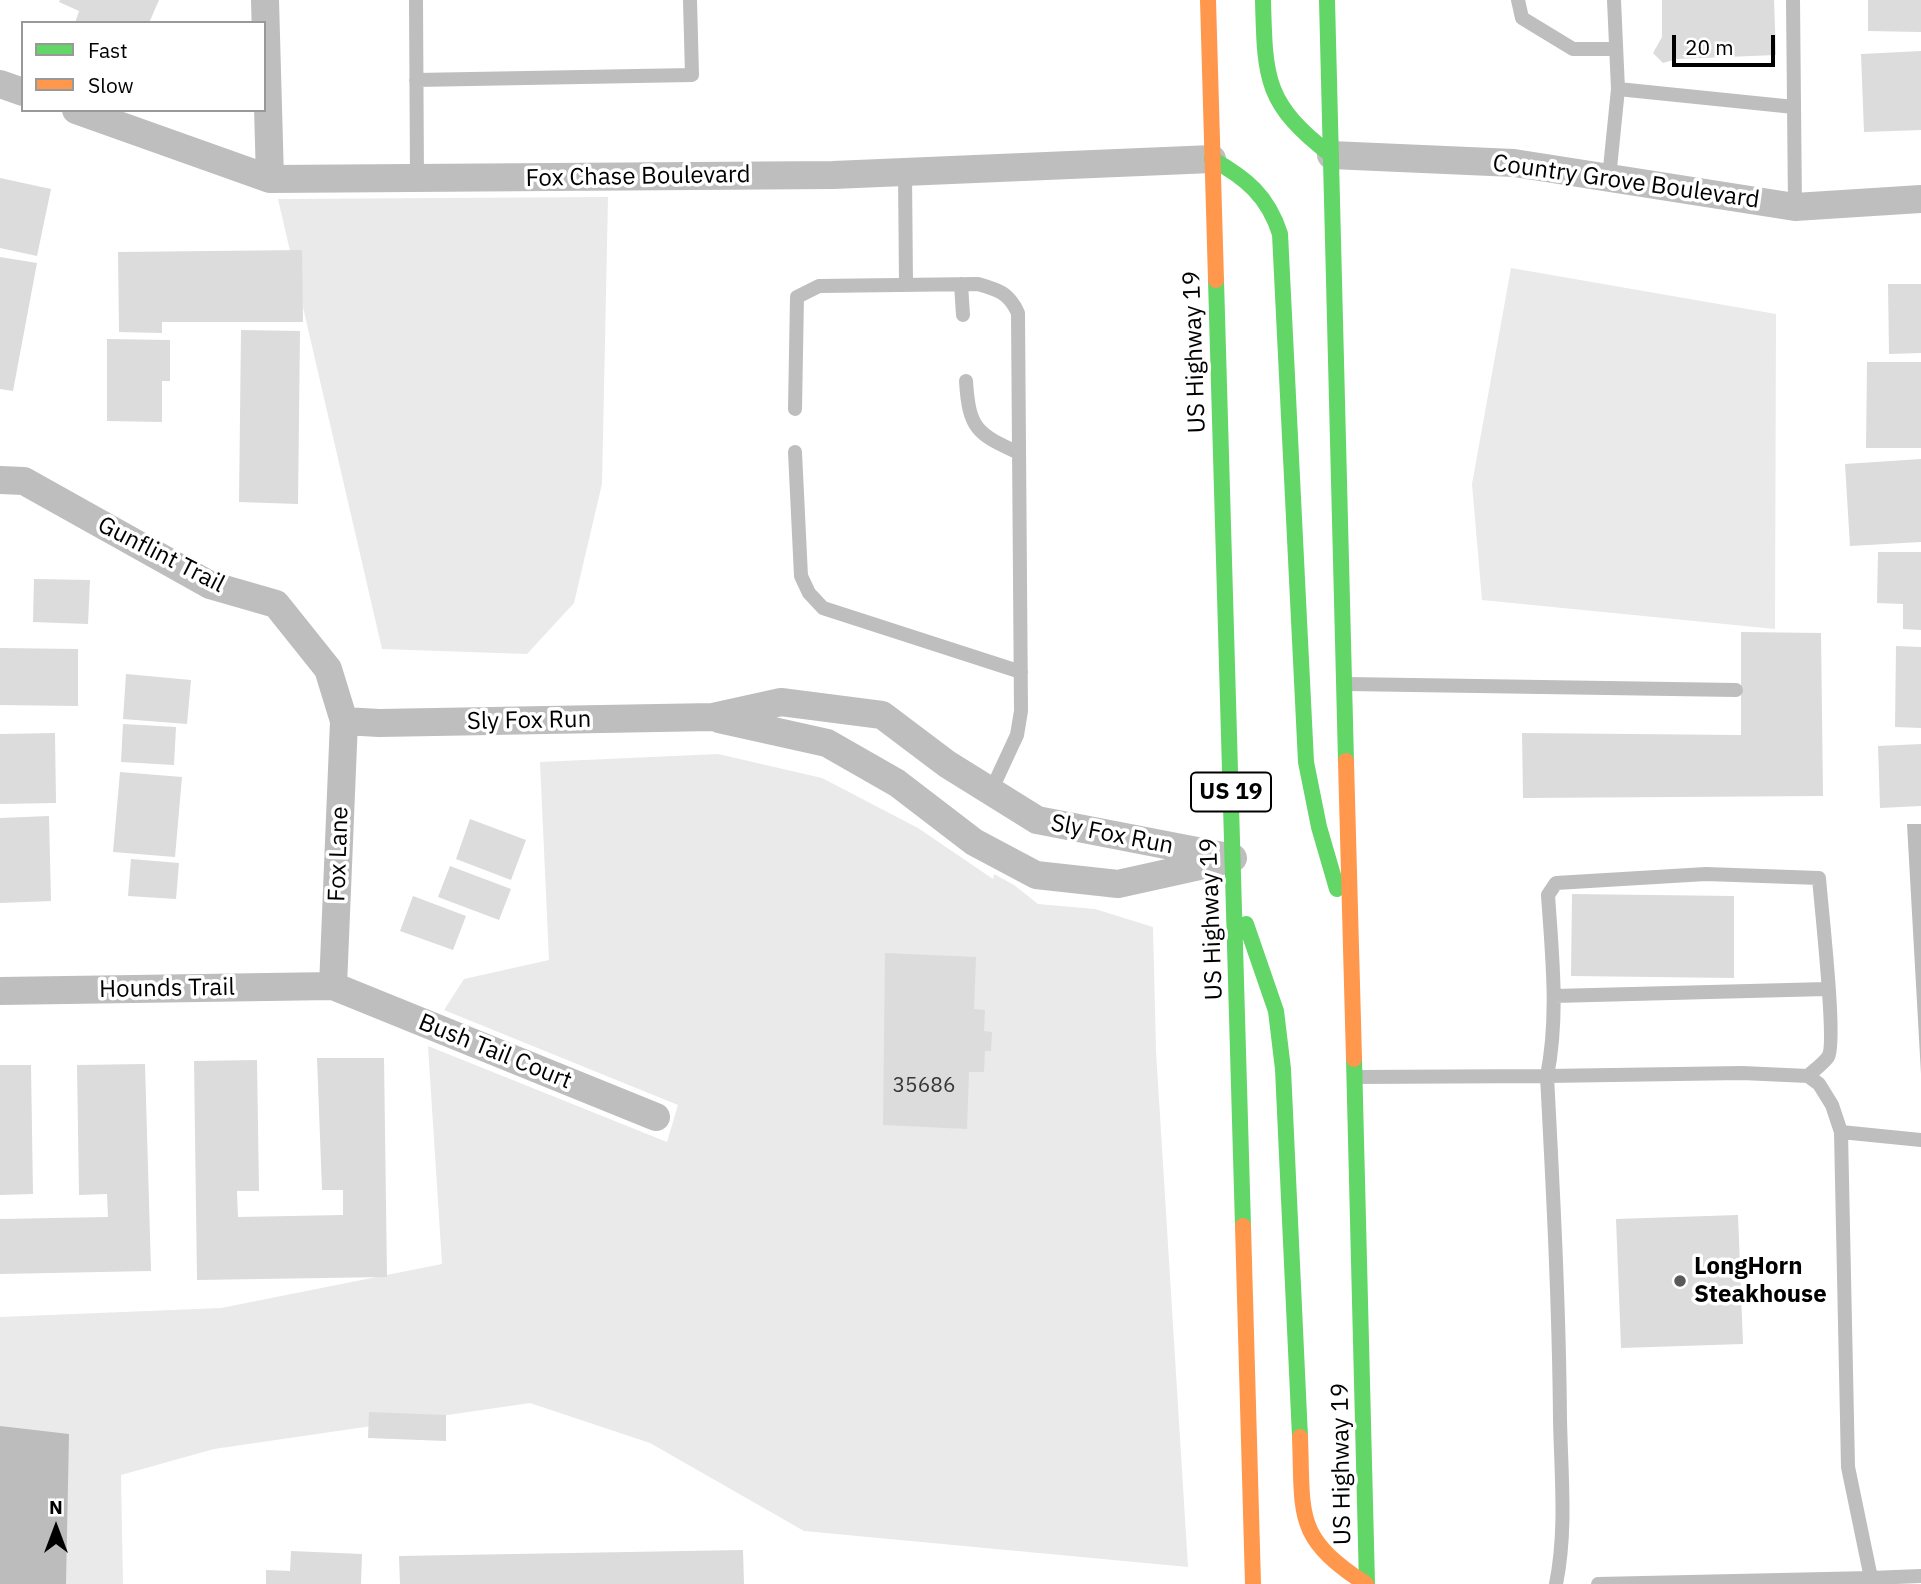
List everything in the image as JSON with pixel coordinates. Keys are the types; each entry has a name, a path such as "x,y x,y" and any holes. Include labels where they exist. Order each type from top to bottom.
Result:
{"highway":[{"name":"US Highway 19","path":"1208,0 1253,1584"},
{"path":"1263,0 1266,72 1277,105 1298,131 1331,155"},
{"name":"US Highway 19","path":"1327,0 1353,942 1367,1584"},
{"path":"1212,159 1244,176 1266,198 1274,212 1280,234 1306,762 1319,827 1353,942"},
{"path":"1235,893 1276,1011 1282,1058 1303,1511 1310,1539 1326,1558 1367,1584"}],"street":[{"path":"265,0 266,21"},
{"path":"266,36 270,179"},
{"path":"0,84 21,91"},
{"name":"Fox Chase Boulevard","path":"82,112 270,179 905,172 1212,159"},
{"name":"Country Grove Boulevard","path":"1331,155 1514,163 1795,206 1921,199"},
{"name":"Gunflint Trail","path":"0,481 24,481 210,585 276,604 328,669 344,721"},
{"name":"Sly Fox Run","path":"344,721 379,723 713,717 781,702 882,715 947,764 1037,820 1233,858"},
{"name":"Sly Fox Run","path":"713,717 827,743 897,783 974,842 1035,875 1118,884 1233,858"},
{"name":"Fox Lane","path":"333,986 344,721"},
{"name":"Hounds Trail","path":"0,991 333,986"},
{"name":"Bush Tail Court","path":"333,986 656,1117"}],"lane":[{"path":"416,0 417,179"},
{"path":"416,80 691,75 690,0"},
{"path":"1518,0 1522,18 1573,48 1615,48"},
{"path":"1609,178 1618,89 1614,0"},
{"path":"1793,0 1795,206"},
{"path":"1618,89 1794,107"},
{"path":"905,172 906,284"},
{"path":"961,284 963,315"},
{"path":"795,409 797,297 818,286 978,284 1002,291 1011,298 1018,313 1021,712 1017,735 990,791"},
{"path":"966,381 972,423 984,437 1019,453"},
{"path":"795,452 801,576 809,593 823,608 1021,671"},
{"path":"1345,684 1736,690"},
{"path":"1556,1584 1562,1552 1560,1370 1553,1158 1547,1076 1554,1042 1548,895 1556,883 1706,874 1819,878 1827,989 1833,1023 1829,1056 1808,1076"},
{"path":"1554,996 1827,989"},
{"path":"1355,1077 1778,1073 1808,1076 1819,1084 1832,1105 1840,1132 1848,1468 1871,1581"},
{"path":"1840,1132 1921,1140"},
{"path":"1598,1584 1871,1581 1921,1576"}],"shaded area":[{"path":"608,197 602,484 574,603 527,654 382,649 278,199"},
{"path":"1511,268 1776,314 1775,629 1482,600 1472,484"},
{"path":"718,754 822,778 918,828 993,879 994,874 1014,885 1038,904 1095,909 1153,927 1156,1051 1188,1567 804,1531 650,1443 530,1403 214,1449 121,1475 123,1584 0,1584 0,1317 221,1308 442,1264 428,1046 667,1142 678,1105 444,1010 464,979 549,960 540,762"},
{"path":"1907,824 1921,824 1921,1074"},
{"path":"0,1426 69,1434 66,1584 0,1584"}],"building":[{"path":"159,0 150,21 76,21 79,11 59,2"},
{"path":"1662,0 1774,0 1776,55 1677,59 1663,63 1653,53 1662,37"},
{"path":"1868,0 1921,0 1921,32 1868,31"},
{"path":"1921,51 1921,130 1864,132 1861,54"},
{"path":"0,178 51,189 37,256 0,248"},
{"path":"302,250 303,322 162,322 162,333 119,332 118,252"},
{"path":"0,257 37,263 13,391 0,389"},
{"path":"1888,284 1921,284 1921,353 1889,354"},
{"path":"241,330 300,331 298,504 239,502"},
{"path":"107,339 170,340 170,381 162,381 162,422 107,421"},
{"path":"1867,362 1921,362 1921,448 1866,448"},
{"path":"1921,459 1921,542 1850,546 1845,464"},
{"path":"1878,552 1921,552 1921,630 1903,629 1903,604 1877,603"},
{"path":"34,579 90,580 88,624 33,622"},
{"path":"1741,632 1821,633 1823,796 1523,798 1522,733 1741,735"},
{"path":"1896,646 1921,647 1921,728 1895,727"},
{"path":"0,648 78,649 78,706 0,705"},
{"path":"126,674 191,680 187,724 123,719"},
{"path":"123,724 176,727 174,765 121,762"},
{"path":"55,733 56,803 0,804 0,734"},
{"path":"1921,744 1921,806 1880,808 1878,746"},
{"path":"120,772 182,777 175,857 113,852"},
{"path":"49,816 51,901 0,903 0,818"},
{"path":"470,819 526,840 511,880 456,859"},
{"path":"131,859 179,863 176,899 128,896"},
{"path":"450,866 511,889 499,920 438,897"},
{"path":"1572,894 1734,896 1734,978 1571,976"},
{"path":"413,896 466,916 453,950 400,931"},
{"path":"885,953 976,957 974,1009 985,1010 984,1031 992,1032 991,1051 985,1051 984,1072 969,1072 967,1129 883,1125"},
{"path":"317,1058 384,1058 387,1277 197,1280 194,1061 257,1060 259,1191 237,1191 238,1217 343,1215 343,1190 322,1190"},
{"path":"145,1064 151,1271 0,1274 0,1219 108,1217 107,1194 79,1195 77,1065"},
{"path":"0,1065 31,1065 33,1194 0,1195"},
{"name":"LongHorn Steakhouse","path":"1738,1215 1743,1344 1621,1348 1616,1219"},
{"path":"369,1412 446,1415 446,1441 368,1438"},
{"path":"743,1550 744,1584 400,1584 399,1556"},
{"path":"291,1551 362,1554 361,1584 266,1584 266,1570 290,1571"}],"traffic: fast":[{"path":"1263,0 1265,51 1273,88 1293,121 1331,155"},
{"path":"1327,0 1346,761"},
{"path":"1212,159 1254,189 1269,209 1280,234 1306,762 1319,827 1337,889"},
{"path":"1216,280 1243,1226"},
{"path":"1246,924 1276,1011 1283,1069 1300,1437"},
{"path":"1354,1059 1367,1584"}],"traffic: slow":[{"path":"1208,0 1216,280"},
{"path":"1346,761 1354,1059"},
{"path":"1243,1226 1253,1584"},
{"path":"1300,1437 1301,1487 1307,1523 1314,1538 1326,1552 1366,1584"}],"place":[{"name":"LongHorn Steakhouse","path":"1680,1281"}]}
